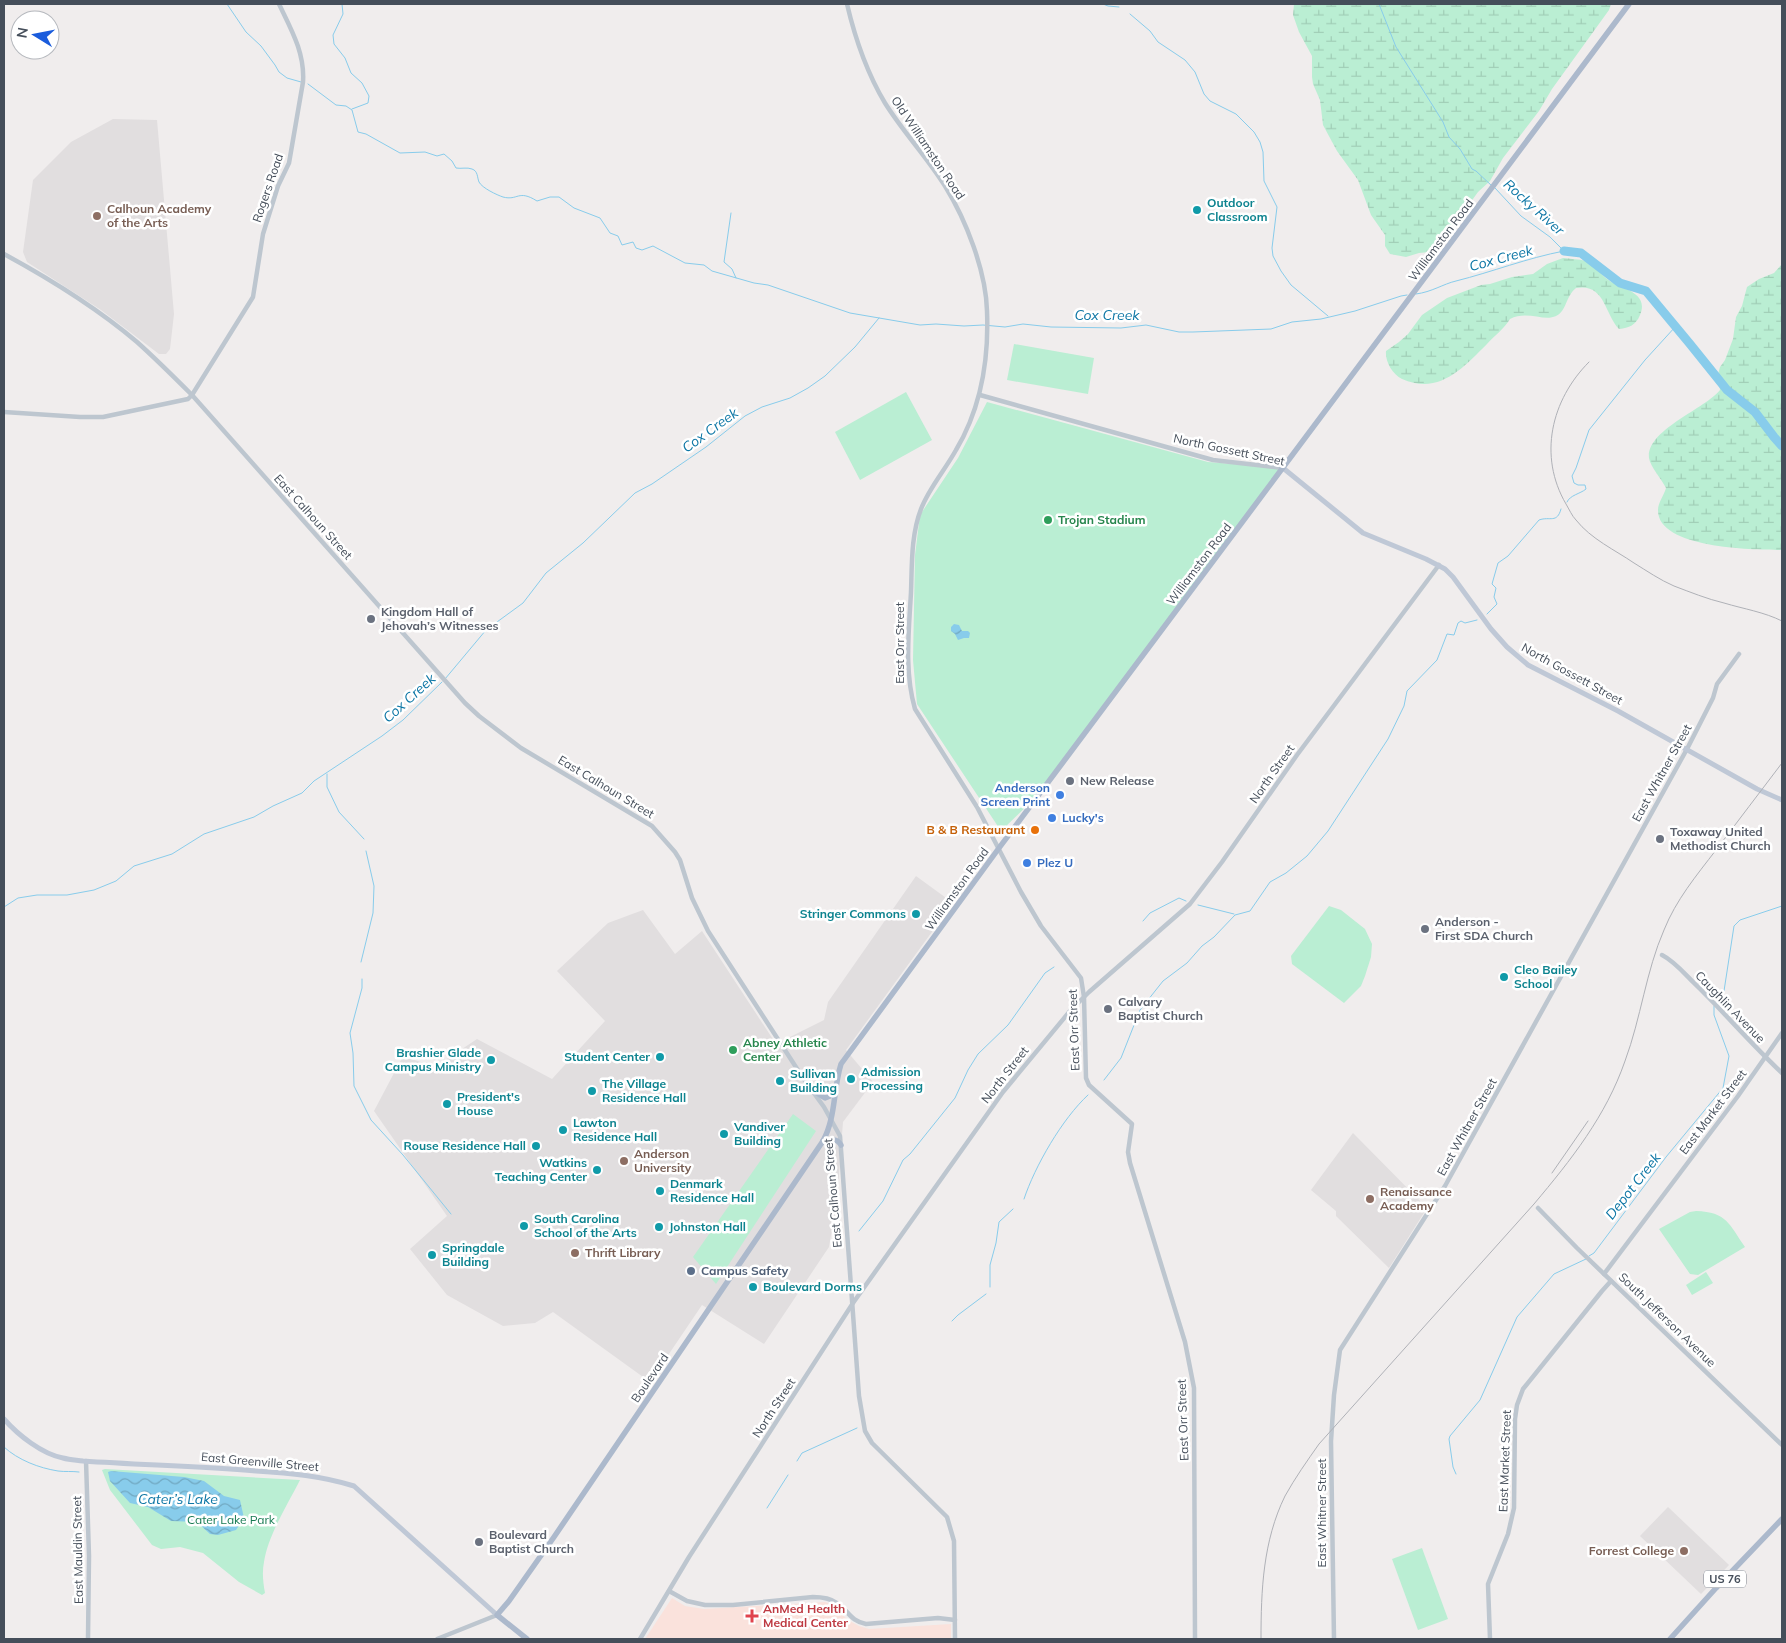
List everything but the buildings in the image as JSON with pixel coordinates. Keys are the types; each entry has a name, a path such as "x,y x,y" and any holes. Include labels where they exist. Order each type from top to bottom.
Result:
{"main road":[{"name":"Williamston Road","path":"816,1151 829,1130 832,1120 841,1064 999,848 1629,4"},
{"name":"North Gossett Street","path":"1283,468 1364,533 1439,565 1453,577 1491,629 1514,655 1528,665 1618,710 1757,789 1782,800"},
{"path":"812,1090 822,1098 828,1098 836,1087"},
{"path":"823,1140 834,1140 841,1145"},
{"name":"Boulevard","path":"497,1615 554,1537 816,1151"},
{"name":"East Greenville Street","path":"4,1419 12,1429 43,1450 62,1458 307,1475 332,1479 354,1486 497,1615 527,1639"},
{"name":"US 76","path":"1670,1639 1782,1520"}],"street":[{"name":"Rogers Road","path":"192,395 254,297 263,234 268,215 289,163 304,71 296,40 279,4"},
{"name":"Old Williamston Road","path":"847,4 863,55 885,102 945,186 972,241 980,268 987,308 988,338 980,395"},
{"name":"East Calhoun Street","path":"4,254 49,280 119,328 166,369 192,395 448,684 479,716 521,748 652,826 675,852 680,860 692,898 708,932 832,1120 840,1136 859,1396 865,1431 872,1443 947,1517 954,1540 955,1639"},
{"path":"4,412 103,417 179,401 192,395"},
{"name":"North Gossett Street","path":"980,395 1213,460 1283,468"},
{"name":"East Orr Street","path":"980,395 968,428 930,490 917,519 914,536 908,664 909,682 915,709 977,807 1021,892 1041,926 1078,973 1083,984 1086,1078 1089,1085 1132,1124 1128,1152 1130,1163 1185,1342 1194,1388 1195,1639"},
{"name":"North Street","path":"640,1639 708,1527 853,1303 1003,1092 1070,1010 1190,904 1297,755 1439,565"},
{"name":"East Whitner Street","path":"1334,1639 1331,1440 1340,1350 1446,1186 1714,698 1717,684 1739,654"},
{"name":"Caughlin Avenue","path":"1662,955 1673,962 1713,1001 1782,1073"},
{"name":"East Market Street","path":"1604,1274 1782,1033"},
{"name":"South Jefferson Avenue","path":"1538,1208 1587,1258 1782,1445"},
{"name":"East Market Street","path":"1490,1639 1488,1584 1513,1518 1515,1419 1520,1397 1523,1389 1541,1366 1612,1281"},
{"name":"East Mauldin Street","path":"86,1461 89,1556 88,1639"},
{"path":"669,1591 687,1601 705,1605 733,1605 814,1597 826,1598 838,1603 856,1621 866,1624 938,1618 955,1620"},
{"path":"437,1639 497,1615"}],"shaded area":[{"name":"Calhoun Academy of the Arts","path":"113,119 157,120 174,314 170,349 166,354 159,354 101,310 27,262 23,252 33,180 71,142"},
{"name":"Anderson University","path":"916,876 953,903 846,1050 873,1082 843,1122 837,1200 829,1247 764,1344 702,1305 650,1382 553,1312 535,1323 503,1326 447,1295 410,1249 447,1216 374,1111 403,1056 435,1067 477,1039 552,1079 605,1021 557,971 608,923 643,910 675,954 702,931 776,1044 824,1020 828,1002"},
{"name":"Renaissance Academy","path":"1353,1133 1427,1208 1389,1268 1336,1216 1336,1211 1311,1190"},
{"name":"Forrest College","path":"1668,1507 1729,1565 1701,1594 1640,1536"},
{"name":"AnMed Health Medical Center","path":"672,1598 685,1606 704,1609 825,1602 833,1605 848,1620 869,1629 951,1624 951,1639 645,1639"}],"green space":[{"path":"1294,4 1611,4 1609,10 1552,89 1539,111 1503,158 1490,181 1478,192 1452,228 1430,252 1406,257 1390,254 1385,246 1385,235 1371,215 1358,180 1337,151 1323,125 1320,100 1313,84 1312,56 1299,32 1293,15"},
{"path":"1563,258 1589,262 1607,279 1637,296 1641,301 1642,307 1640,315 1634,324 1619,329 1603,301 1593,290 1576,288 1560,314 1546,318 1523,316 1510,319 1459,370 1439,382 1415,383 1398,377 1390,367 1386,351 1408,334 1422,315 1447,298 1481,285 1533,274 1547,264"},
{"path":"1782,264 1782,550 1731,548 1690,540 1673,533 1662,523 1658,507 1666,488 1650,461 1651,448 1666,429 1702,405 1720,390 1718,374 1733,339 1736,317 1742,306 1747,287 1759,279 1774,273"},
{"path":"1014,344 1094,358 1088,394 1007,380"},
{"path":"906,392 932,440 860,480 835,432"},
{"path":"987,402 1208,462 1283,468 1040,793 1001,831 917,704 913,660 915,555 920,515 958,458"},
{"path":"1329,906 1341,910 1365,929 1372,944 1371,957 1361,986 1344,1003 1292,964 1291,956"},
{"path":"793,1114 816,1131 716,1284 693,1257"},
{"path":"1696,1211 1721,1217 1731,1226 1745,1247 1698,1275 1690,1274 1659,1229 1690,1212"},
{"path":"1706,1272 1713,1283 1692,1295 1686,1285"},
{"name":"Cater Lake Park","path":"102,1470 300,1480 279,1520 266,1552 263,1566 265,1593 262,1595 239,1582 203,1553 180,1547 161,1549 152,1545 110,1490"},
{"path":"1422,1548 1448,1619 1418,1630 1392,1559"}],"water":[{"path":"954,624 959,625 962,631 968,631 970,633 969,638 958,640 951,631 951,627"},
{"name":"Cater’s Lake","path":"108,1472 184,1477 204,1481 224,1496 240,1500 244,1518 236,1530 218,1535 210,1534 197,1522 171,1521 148,1507 130,1503 110,1481"}],"waterway":[{"path":"227,4 246,32 261,46 279,72 287,78 301,82"},
{"path":"342,4 343,14 333,35 334,44 345,58 351,73 362,83 369,96 368,103 352,109"},
{"path":"1103,4 1119,7"},
{"name":"Rocky River","path":"1379,4 1396,47 1443,122 1449,137 1460,149 1472,169 1492,186"},
{"path":"1130,14 1150,31 1158,42 1185,60 1195,72 1204,94 1210,101 1236,114 1254,132 1263,152 1264,181 1277,207 1272,248 1273,256 1291,285 1328,316"},
{"path":"308,84 336,105 346,106 352,110 358,132 366,134 400,153 425,152 437,156 444,154 452,161 456,168 474,170 483,187 500,196 508,198 526,196 537,201 550,197 559,197 574,208 600,218 610,233 618,236 622,245 633,242 636,248 642,250 653,246 685,263 704,265 712,271 768,285 850,313 920,325 1005,327 1023,324 1051,327 1121,328 1146,325 1179,332 1193,332 1271,329 1292,322 1321,319 1355,311 1407,295"},
{"name":"Rocky River","path":"1495,188 1521,216 1550,237 1564,251"},
{"path":"731,213 724,262 732,269 736,278"},
{"name":"Cox Creek","path":"1416,294 1523,261 1564,251"},
{"name":"Rocky River","path":"1564,251 1581,253 1620,283 1646,291 1727,390 1755,412 1782,446"},
{"name":"Cox Creek","path":"445,679 486,630 523,603 546,573 583,543 635,493 652,484 706,447 745,416 762,407 790,398 825,376 855,347 879,318"},
{"path":"1567,502 1570,498 1586,489 1585,485 1574,483 1572,476 1589,430 1645,360 1676,326"},
{"path":"1487,614 1497,604 1494,597 1496,588 1492,584 1498,563 1508,556 1539,520 1553,519 1559,514 1561,509"},
{"path":"1104,1080 1121,1058 1140,1010 1163,981 1187,963 1235,915 1250,911 1270,882 1286,873 1307,856 1328,831 1388,739 1404,706 1407,691 1437,660 1447,634 1454,635 1458,623 1461,621 1465,623 1477,620"},
{"name":"Cox Creek","path":"4,907 18,898 37,895 67,895 94,890 116,881 134,866 172,854 204,834 254,817 302,793 314,781 403,720 442,682"},
{"path":"327,774 327,787 339,812 364,839"},
{"path":"361,962 373,913 374,886 366,851"},
{"path":"1143,921 1150,913 1179,898 1186,901"},
{"path":"1198,905 1234,914"},
{"name":"Depot Creek","path":"1717,1003 1724,991 1734,926 1740,920 1782,906"},
{"path":"859,1231 883,1201 903,1160 910,1154 955,1098 978,1054 1008,1025 1045,973 1054,967"},
{"path":"362,979 362,988 350,1033 354,1086 371,1120 403,1155 451,1214"},
{"name":"Depot Creek","path":"1589,1256 1594,1253 1666,1157 1723,1088 1729,1056 1714,1015 1714,1006"},
{"path":"1024,1199 1035,1172 1050,1144 1078,1105 1088,1095"},
{"path":"990,1287 990,1265 999,1222 1013,1209"},
{"name":"Depot Creek","path":"1456,1474 1453,1467 1450,1436 1480,1400 1517,1317 1554,1274 1586,1259"},
{"path":"952,1321 986,1294"},
{"path":"797,1461 802,1453 857,1428"},
{"path":"4,1447 22,1460 36,1466 58,1471 79,1472"},
{"path":"767,1508 788,1475"}],"railway":[{"path":"1589,362 1565,393 1553,429 1551,448 1552,467 1557,486 1575,518 1596,539 1669,584 1782,621"},
{"path":"1261,1639 1263,1584 1268,1548 1278,1513 1289,1489 1319,1444 1534,1204 1586,1137 1608,1100 1625,1061 1658,946 1680,898 1782,763"},
{"path":"1552,1173 1588,1121"}],"place":[{"name":"Outdoor Classroom","path":"1197,210"},
{"name":"Calhoun Academy of the Arts","path":"97,216"},
{"name":"Trojan Stadium","path":"1048,520"},
{"name":"Kingdom Hall of Jehovah’s Witnesses","path":"371,619"},
{"name":"New Release","path":"1070,781"},
{"name":"Anderson Screen Print","path":"1060,795"},
{"name":"Lucky's","path":"1052,818"},
{"name":"B & B Restaurant","path":"1035,830"},
{"name":"Toxaway United Methodist Church","path":"1660,839"},
{"name":"Plez U","path":"1027,863"},
{"name":"Stringer Commons","path":"916,914"},
{"name":"Anderson - First SDA Church","path":"1425,929"},
{"name":"Cleo Bailey School","path":"1504,977"},
{"name":"Calvary Baptist Church","path":"1108,1009"},
{"name":"Abney Athletic Center","path":"733,1050"},
{"name":"Student Center","path":"660,1057"},
{"name":"Brashier Glade Campus Ministry","path":"491,1060"},
{"name":"Admission Processing","path":"851,1079"},
{"name":"Sullivan Building","path":"780,1081"},
{"name":"The Village Residence Hall","path":"592,1091"},
{"name":"President's House","path":"447,1104"},
{"name":"Lawton Residence Hall","path":"563,1130"},
{"name":"Vandiver Building","path":"724,1134"},
{"name":"Rouse Residence Hall","path":"536,1146"},
{"name":"Anderson University","path":"624,1161"},
{"name":"Watkins Teaching Center","path":"597,1170"},
{"name":"Denmark Residence Hall","path":"660,1191"},
{"name":"Renaissance Academy","path":"1370,1199"},
{"name":"South Carolina School of the Arts","path":"524,1226"},
{"name":"Johnston Hall","path":"659,1227"},
{"name":"Thrift Library","path":"575,1253"},
{"name":"Springdale Building","path":"432,1255"},
{"name":"Campus Safety","path":"691,1271"},
{"name":"Boulevard Dorms","path":"753,1287"},
{"name":"Boulevard Baptist Church","path":"479,1542"},
{"name":"Forrest College","path":"1684,1551"},
{"name":"AnMed Health Medical Center","path":"752,1616"}]}
